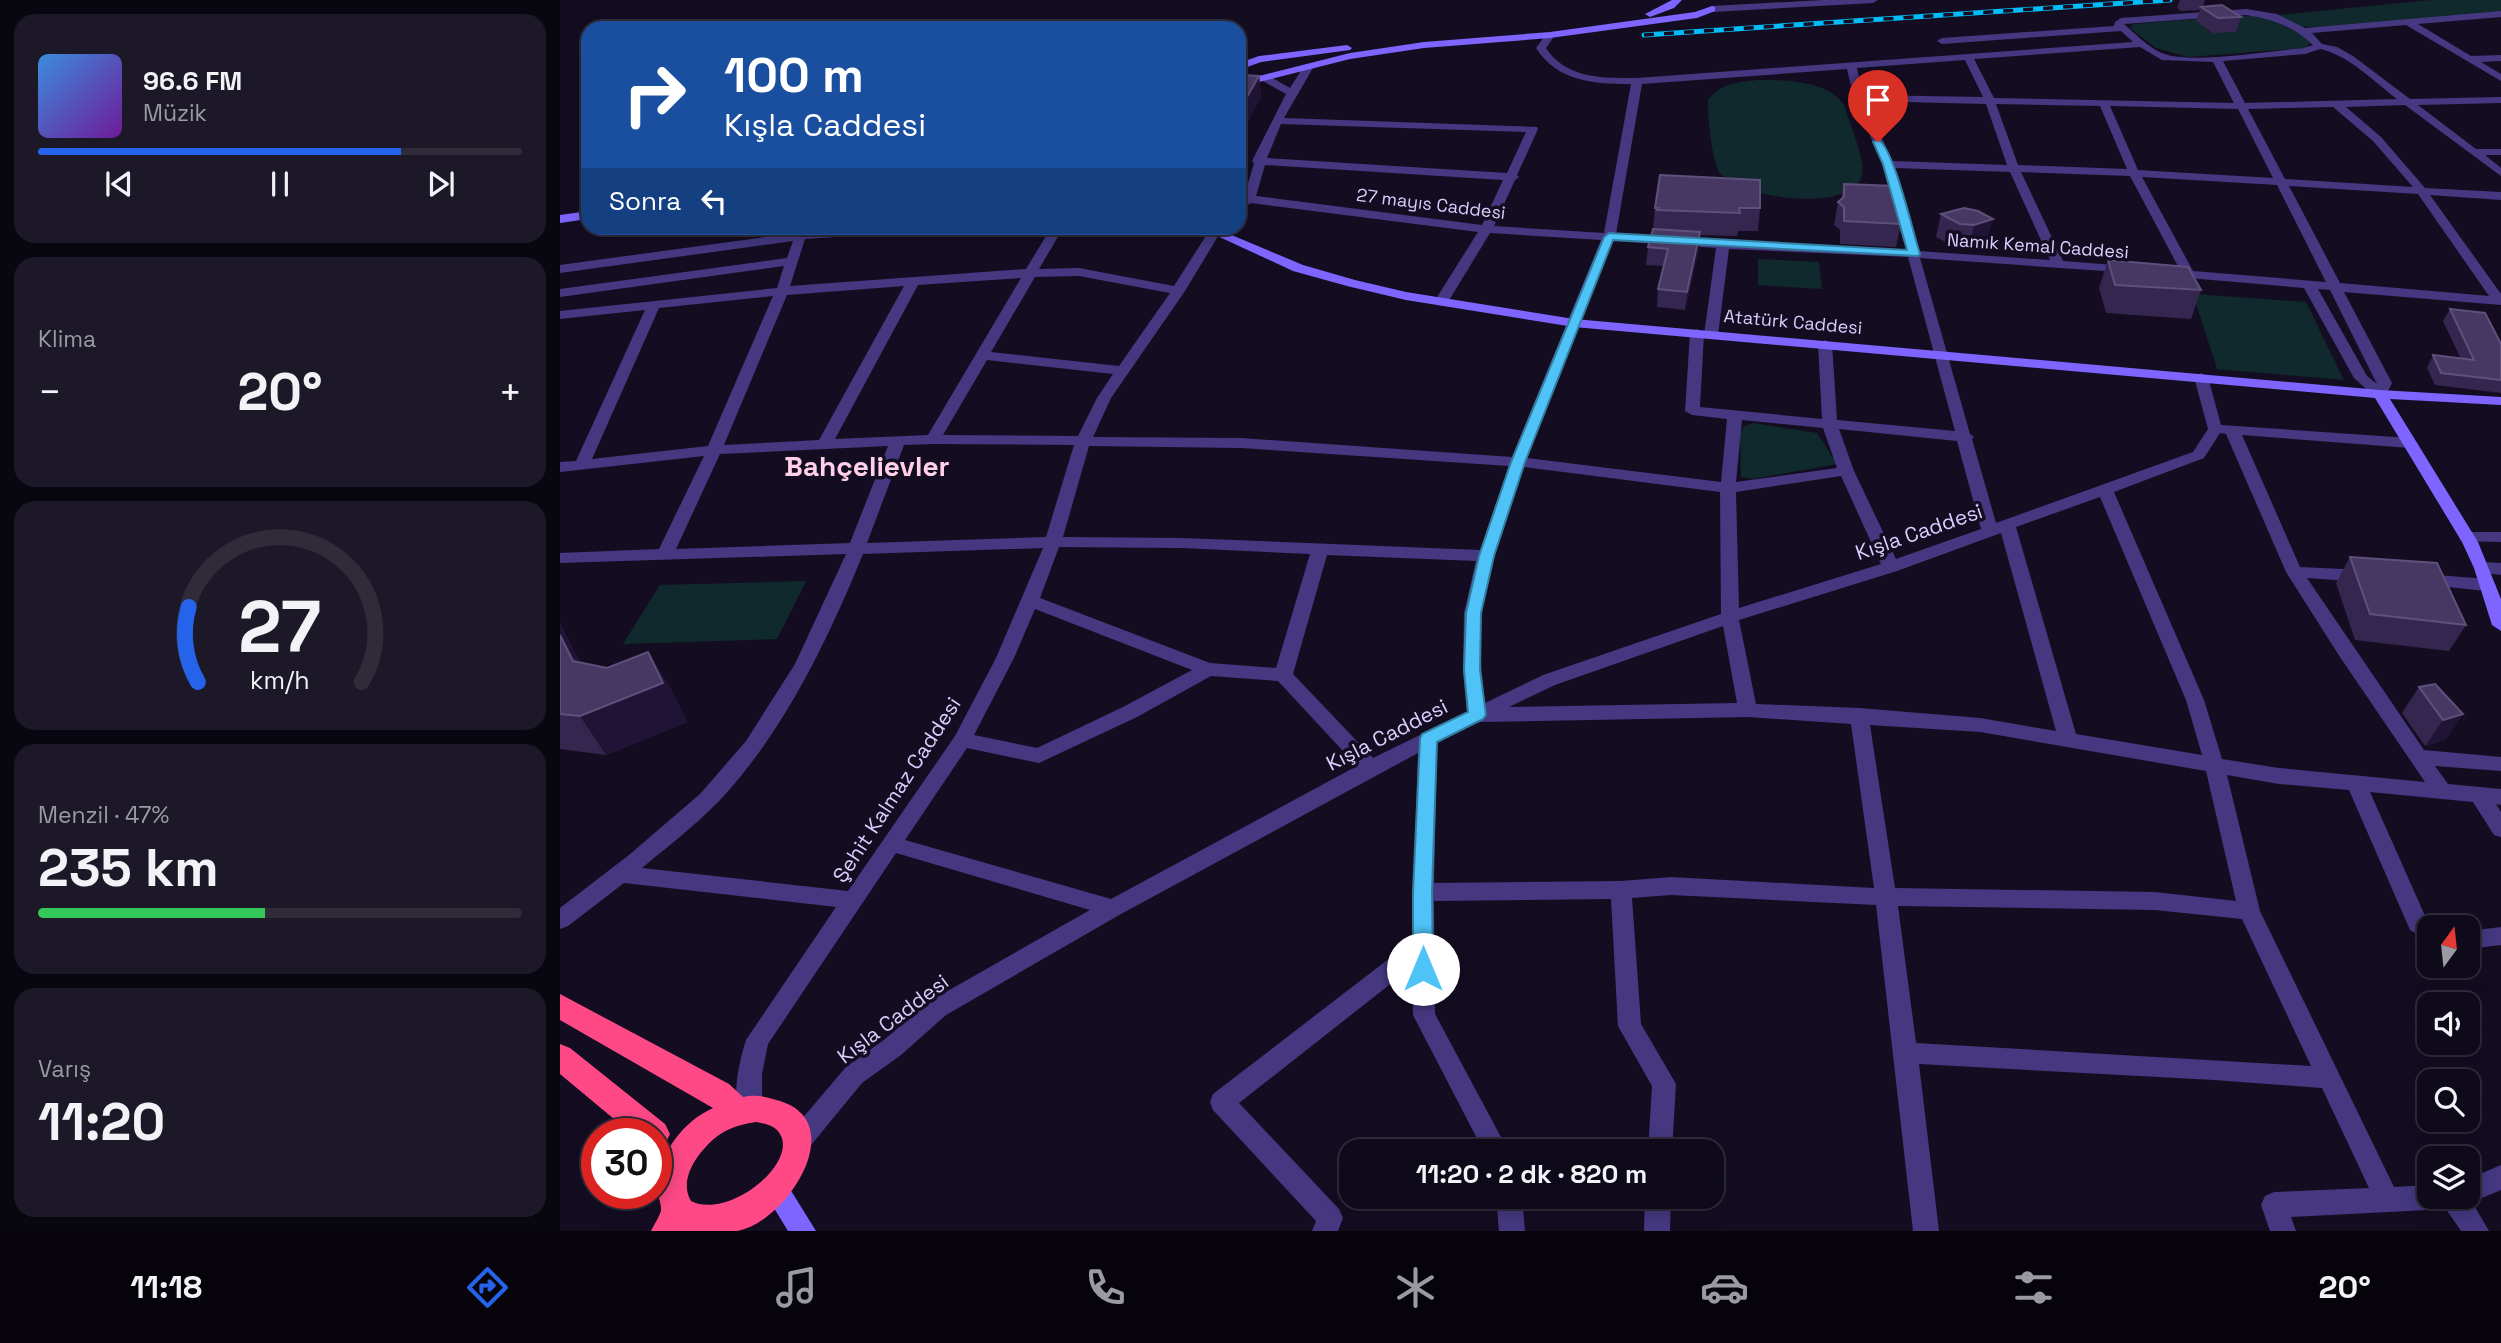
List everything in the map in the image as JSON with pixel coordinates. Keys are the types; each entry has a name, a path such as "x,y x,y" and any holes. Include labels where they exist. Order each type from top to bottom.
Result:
{"highway":[{"path":"560,1006 744,1110"},
{"path":"560,1057 634,1118"},
{"path":"742,1231 792,1166 798,1142 794,1127 786,1116 773,1110 744,1110 705,1128 680,1155 670,1185 672,1220 690,1217 714,1221 742,1214 768,1197"},
{"path":"672,1149 680,1155"}],"main road":[{"path":"1246,64 1290,55 1490,30 1652,14 1674,3 1709,5"},
{"path":"1246,82 1350,56 1424,45 1550,35 1698,15 1709,5"},
{"path":"1290,55 1304,58 1309,62 1308,68"},
{"path":"1250,62 1250,68 1255,75 1265,78"},
{"path":"560,219 581,216"},
{"name":"Atatürk Caddesi","path":"1225,235 1298,268 1406,296 1574,323 2380,394 2501,401"},
{"path":"2380,394 2467,537 2485,576 2501,625"},
{"path":"768,1197 803,1231"}],"street":[{"path":"1709,5 1872,0"},
{"path":"2319,46 2304,31 2274,16 2246,12 2122,21 2118,24 2142,44 2162,57 2173,60 2305,51 2319,46 2334,49 2410,102 2501,173"},
{"path":"2304,31 2501,15"},
{"path":"2408,22 2501,78"},
{"path":"1942,41 2123,28"},
{"path":"1550,35 1541,48 1556,68 1607,80 1637,81 2142,44"},
{"path":"1968,57 1990,101 2014,169 2058,265"},
{"path":"2470,59 2501,58"},
{"path":"2217,59 2385,383 2380,394 2361,378 2308,284"},
{"path":"1851,65 1858,99 1888,164 1966,437 2068,739"},
{"path":"1246,196 1277,121 1308,68"},
{"path":"1265,78 1291,93"},
{"path":"1637,81 1609,237 1518,462 1486,556 1474,613 1472,670 1477,715 1748,710 1858,715 1980,725 2279,776 2501,797"},
{"path":"1858,99 2241,106 2501,100"},
{"path":"2104,104 2134,173 2189,275"},
{"path":"2336,104 2377,139 2409,172 2500,301"},
{"path":"1277,121 1533,130 1486,229 1441,302"},
{"path":"2474,152 2501,152"},
{"path":"1258,162 1513,177"},
{"path":"1888,164 2134,173 2501,196"},
{"name":"27 mayıs Caddesi","path":"1246,202 1486,229 1609,237"},
{"path":"560,269 782,235"},
{"path":"665,554 714,450 782,290 801,235"},
{"path":"933,439 1053,235"},
{"name":"Şehit Kalmaz Caddesi","path":"744,1110 751,1061 758,1040 962,740 1005,658 1030,601 1053,542 1083,441 1104,398 1178,291 1209,235"},
{"name":"Namık Kemal Caddesi","path":"1609,237 1914,254 2334,285 2500,301"},
{"path":"1723,245 1704,334 1692,411 1966,437"},
{"path":"560,293 792,261"},
{"path":"560,315 782,290 1031,273 1079,272 1178,291"},
{"path":"825,443 914,280"},
{"path":"582,465 654,304"},
{"path":"1825,344 1830,426 1846,471 1891,567"},
{"path":"983,355 1122,371"},
{"path":"2201,377 2294,572 2443,792"},
{"path":"1735,416 1728,488 1730,617 1748,710"},
{"path":"2224,429 2410,443"},
{"name":"Kışla Caddesi","path":"798,1142 854,1075 893,1047 938,1008 1113,908 1428,739 1549,680 1730,617 1891,567 2199,455 2224,429"},
{"path":"560,467 714,450 933,439 1241,443 1518,462 1728,488 1846,471"},
{"path":"560,920 623,874 722,785 765,729 816,641 857,549 898,440"},
{"path":"2105,490 2195,700 2214,764 2249,911 2387,1199"},
{"path":"2467,537 2501,537"},
{"path":"560,558 1053,542 1182,542 1486,556"},
{"path":"1283,675 1320,549"},
{"path":"2404,579 2485,576 2501,569"},
{"path":"2294,572 2377,577"},
{"path":"1030,601 1208,669 1283,675 1370,768"},
{"path":"962,740 1040,756 1130,712 1208,669"},
{"path":"1858,715 1886,897 1926,1231"},
{"path":"1428,739 1423,892 1424,1015 1490,1139"},
{"path":"2419,757 2501,764"},
{"path":"2356,784 2417,922"},
{"path":"2479,795 2501,829"},
{"path":"892,845 1113,908"},
{"path":"623,874 852,900"},
{"path":"1423,892 1620,890 1671,886 1886,897 2155,901 2249,911"},
{"path":"1620,890 1630,1026 1664,1084 1661,1139"},
{"path":"2480,939 2501,936"},
{"path":"1325,1231 1330,1218 1222,1102 1423,946"},
{"path":"1906,1053 2214,1069 2329,1078"},
{"path":"2480,1186 2501,1177"},
{"path":"2283,1231 2274,1205 2417,1198"},
{"path":"1510,1209 1512,1231"},
{"path":"1657,1231 1658,1209"},
{"path":"2462,1209 2476,1231"}],"green space":[{"path":"2431,0 2501,0 2501,14 2321,27 2295,26 2278,15"},
{"path":"2257,15 2271,18 2312,41 2305,48 2188,57 2156,48 2130,28 2133,24"},
{"path":"1757,80 1806,83 1829,91 1838,98 1845,107 1862,161 1862,175 1854,187 1838,195 1795,198 1750,190 1720,173 1712,149 1708,100 1724,87"},
{"path":"1758,259 1819,262 1822,289 1758,285"},
{"path":"2193,294 2306,302 2344,380 2217,369"},
{"path":"1753,423 1817,433 1837,464 1753,479 1741,477 1740,435 1743,427"},
{"path":"806,581 777,639 623,644 660,585"}],"building":[{"path":"2222,5 2241,17 2218,18 2201,7"},
{"path":"1246,75 1259,76 1246,99"},
{"path":"1660,175 1760,180 1760,208 1739,208 1740,213 1657,210 1658,208 1655,208"},
{"path":"1844,184 1895,186 1901,224 1844,221 1844,207 1838,202 1844,197"},
{"path":"1964,208 1978,211 1993,219 1974,225 1960,224 1941,214"},
{"path":"1653,229 1700,232 1687,292 1658,289 1668,249 1648,247"},
{"path":"2108,260 2188,267 2201,290 2115,285"},
{"path":"2450,309 2485,313 2501,344 2501,380 2441,373 2433,355 2474,360"},
{"path":"2350,557 2437,563 2466,625 2370,614"},
{"path":"560,635 573,661 607,668 648,652 663,683 580,716 560,714"},
{"path":"2435,684 2463,714 2443,720 2419,687"}],"railway":[{"path":"1644,35 2170,0"}],"district":[{"name":"Bahçelievler","path":"867,466"}],"route":[{"path":"1423,969 1428,739 1477,715 1472,670 1474,613 1486,556 1518,462 1609,237 1914,254 1888,164 1878,142"}]}
